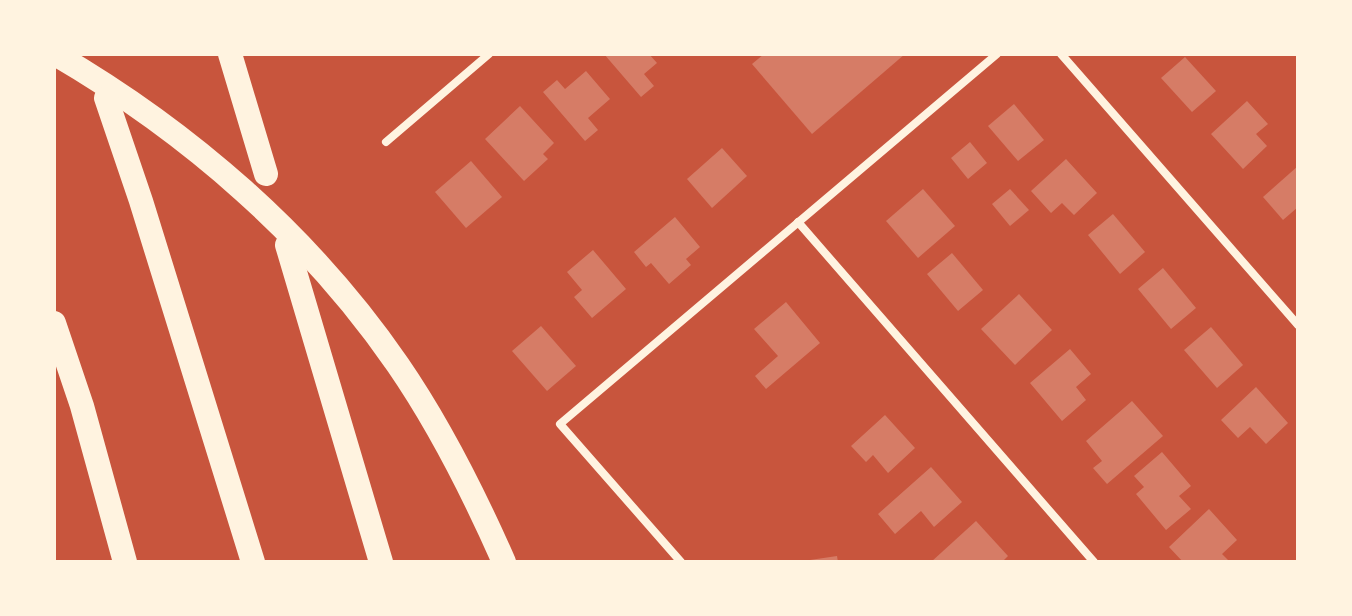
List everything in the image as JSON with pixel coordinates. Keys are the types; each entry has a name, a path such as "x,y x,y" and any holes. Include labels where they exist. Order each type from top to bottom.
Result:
{"highway":[{"path":"55,54 124,98 209,161 293,237 330,278 398,364 424,406 481,510 504,562"},
{"path":"230,54 266,174"},
{"path":"106,98 253,562"},
{"path":"287,245 381,562"},
{"path":"54,323 82,406 125,562"}],"street":[{"path":"386,142 489,54"},
{"path":"681,562 560,424 997,54"},
{"path":"1061,54 1298,325"},
{"path":"798,222 1094,562"}],"building":[{"path":"604,54 649,54 657,63 644,74 654,86 641,97"},
{"path":"764,54 905,54 812,134 752,64"},
{"path":"1185,57 1216,91 1192,112 1161,78"},
{"path":"586,71 610,99 588,118 598,130 585,141 543,92 557,80 565,89"},
{"path":"1247,101 1268,124 1256,134 1267,146 1243,169 1211,134"},
{"path":"1014,104 1044,140 1018,161 988,126"},
{"path":"520,106 554,143 543,154 548,159 524,181 485,139"},
{"path":"970,142 987,163 968,179 951,158"},
{"path":"722,148 747,176 712,208 687,179"},
{"path":"1066,159 1097,193 1074,215 1062,203 1051,213 1031,191"},
{"path":"471,161 502,197 466,228 435,192"},
{"path":"1298,166 1298,207 1283,220 1263,197"},
{"path":"923,189 955,226 918,258 886,221"},
{"path":"1010,189 1029,210 1010,226 992,204"},
{"path":"1113,214 1145,252 1120,274 1088,235"},
{"path":"675,217 700,247 686,259 691,265 669,284 651,263 646,267 634,252"},
{"path":"593,250 626,289 592,318 574,297 582,290 567,272"},
{"path":"952,253 983,290 958,311 927,274"},
{"path":"1163,268 1196,308 1171,329 1138,289"},
{"path":"1019,294 1052,330 1015,365 981,329"},
{"path":"786,302 820,343 766,389 755,376 778,356 754,329"},
{"path":"541,326 576,366 547,391 512,351"},
{"path":"1211,327 1243,365 1217,388 1184,350"},
{"path":"1070,349 1091,374 1076,387 1086,400 1062,421 1030,383"},
{"path":"1256,387 1288,423 1266,444 1250,427 1238,438 1221,420"},
{"path":"1132,401 1163,436 1107,484 1093,468 1102,461 1086,441"},
{"path":"885,415 915,448 888,473 873,455 866,462 851,446"},
{"path":"1162,452 1191,486 1179,496 1191,509 1166,530 1136,494 1144,487 1134,476"},
{"path":"931,467 962,502 934,527 921,511 895,534 878,514"},
{"path":"1209,509 1237,540 1222,554 1230,562 1183,562 1169,547"},
{"path":"976,521 1008,556 1002,562 931,562"},
{"path":"837,556 838,562 810,562 810,560"}]}
